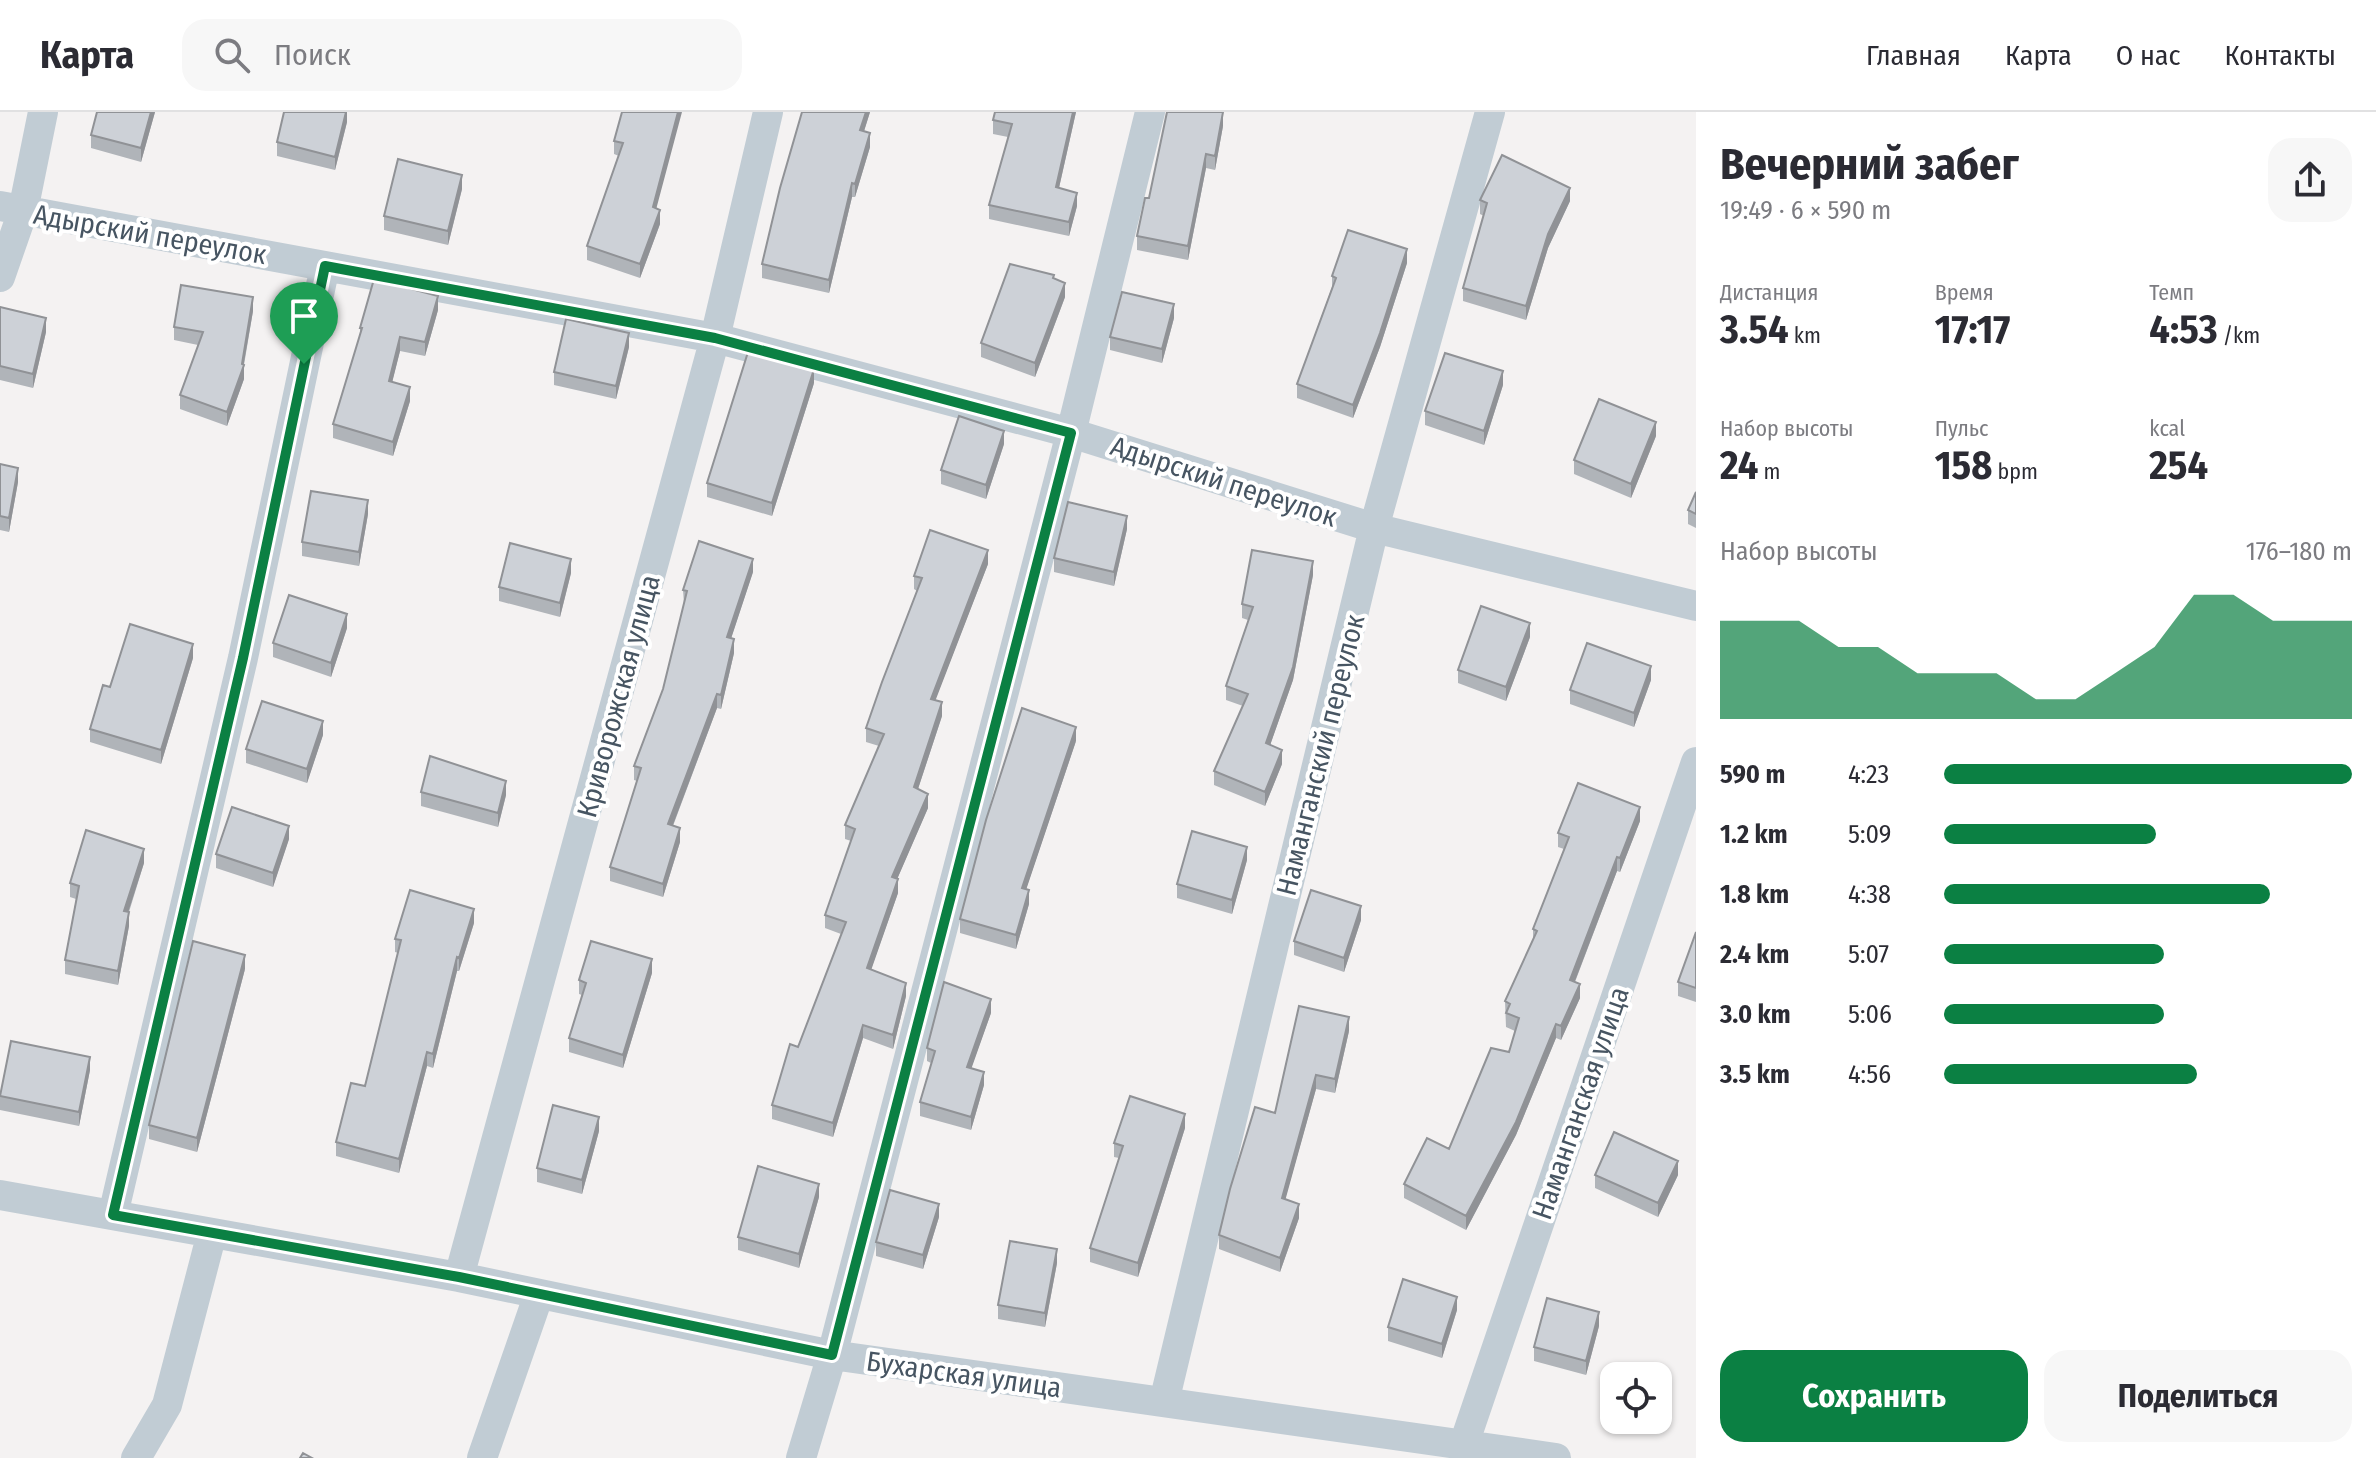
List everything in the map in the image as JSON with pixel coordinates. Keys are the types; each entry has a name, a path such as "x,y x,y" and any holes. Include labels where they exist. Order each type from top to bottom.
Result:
{"street":[{"path":"0,277 12,209 43,112"},
{"name":"Криворожская улица","path":"459,1277 715,338 768,112"},
{"path":"801,1458 832,1355 1071,433 1150,112"},
{"name":"Наманганский переулок","path":"1164,1402 1374,528 1490,112"},
{"name":"Адырский переулок","path":"12,209 715,338 1071,433 1374,528 1696,606"},
{"path":"113,1215 243,658 325,266"},
{"name":"Наманганская улица","path":"1466,1451 1696,762"},
{"name":"Бухарская улица","path":"0,1195 459,1277 832,1355 1164,1402 1466,1451 1556,1458"},
{"path":"136,1458 167,1405 212,1233"},
{"path":"482,1458 539,1294"}],"building":[{"path":"97,112 151,112 141,148 91,135"},
{"path":"284,112 346,112 335,157 277,142"},
{"path":"622,112 678,112 653,207 660,210 640,264 587,246 623,143 614,141"},
{"path":"802,112 866,112 860,130 870,133 855,184 852,183 829,280 762,264"},
{"path":"995,112 1073,112 1056,187 1077,193 1069,222 989,205 1012,124 993,120"},
{"path":"1167,112 1223,112 1215,156 1206,154 1188,246 1137,236 1145,198 1149,198"},
{"path":"1502,155 1570,188 1548,234 1526,306 1463,288 1487,203 1480,200"},
{"path":"398,159 462,175 448,231 384,216"},
{"path":"1348,230 1407,249 1353,405 1297,384 1336,278 1332,276"},
{"path":"1010,264 1054,275 1053,278 1065,283 1035,363 981,343"},
{"path":"374,279 438,296 425,342 400,337 389,381 410,387 393,442 333,424"},
{"path":"181,285 253,297 244,365 227,412 180,395 203,332 174,327"},
{"path":"1122,292 1174,304 1162,349 1110,337"},
{"path":"0,307 46,318 33,374 0,366"},
{"path":"566,319 629,333 616,386 554,372"},
{"path":"748,352 814,369 772,503 707,483"},
{"path":"1445,353 1503,371 1484,431 1425,411"},
{"path":"1599,399 1656,422 1631,484 1574,460"},
{"path":"959,416 1004,431 986,485 941,470"},
{"path":"0,464 18,468 9,518 0,516"},
{"path":"311,491 368,500 359,552 302,542"},
{"path":"1696,492 1696,514 1688,510"},
{"path":"1068,502 1127,516 1114,572 1054,558"},
{"path":"930,530 988,550 931,699 942,702 914,787 928,794 892,877 898,879 867,968 906,983 893,1035 863,1025 833,1123 772,1105 790,1044 798,1047 846,922 825,915 855,829 845,825 884,734 866,728 922,578 914,576"},
{"path":"699,541 753,559 727,637 734,639 721,695 717,694 668,824 680,828 663,884 610,867 641,768 634,766 663,689 687,591 683,590"},
{"path":"510,543 571,559 560,603 499,587"},
{"path":"1252,550 1313,561 1293,667 1266,743 1282,750 1265,792 1214,771 1248,694 1226,686 1253,607 1242,604"},
{"path":"289,595 347,614 331,663 273,643"},
{"path":"1481,606 1530,623 1506,687 1458,670"},
{"path":"130,624 193,644 161,750 90,729 103,685 110,687"},
{"path":"1587,643 1651,666 1634,713 1570,690"},
{"path":"262,701 323,721 307,769 246,749"},
{"path":"1022,708 1076,727 1022,888 1029,890 1016,935 960,919 986,820"},
{"path":"430,756 506,781 498,813 421,792"},
{"path":"1578,783 1640,807 1620,858 1617,857 1570,980 1580,984 1561,1026 1556,1024 1516,1122 1466,1216 1404,1184 1427,1138 1449,1149 1491,1048 1509,1052 1519,1018 1506,1013 1510,1004 1505,1001 1537,931 1533,929 1569,837 1558,833"},
{"path":"232,807 289,826 273,873 216,854"},
{"path":"86,830 144,849 124,911 129,912 118,971 65,960 79,886 70,883"},
{"path":"1192,831 1247,847 1232,900 1177,884"},
{"path":"410,890 474,909 457,957 433,1054 427,1052 399,1159 336,1142 351,1083 365,1086 401,940 395,939"},
{"path":"1311,890 1361,906 1344,958 1294,941"},
{"path":"1696,932 1696,988 1678,982"},
{"path":"193,941 245,955 197,1138 149,1125"},
{"path":"591,941 652,959 623,1055 569,1038 586,983 579,980"},
{"path":"944,982 991,999 967,1067 984,1072 971,1117 920,1102 935,1051 927,1048"},
{"path":"1299,1006 1349,1017 1335,1079 1316,1075 1282,1198 1299,1204 1280,1258 1219,1235 1255,1107 1275,1113"},
{"path":"11,1041 90,1057 79,1112 0,1096"},
{"path":"1130,1096 1185,1114 1138,1263 1090,1248 1123,1146 1114,1143"},
{"path":"553,1105 599,1117 582,1180 537,1168"},
{"path":"1614,1132 1678,1161 1658,1203 1595,1175"},
{"path":"758,1166 819,1184 799,1254 738,1237"},
{"path":"890,1190 939,1204 923,1255 876,1242"},
{"path":"1010,1241 1057,1249 1045,1313 998,1305"},
{"path":"1403,1279 1457,1297 1442,1344 1388,1327"},
{"path":"1547,1298 1599,1312 1586,1361 1534,1347"}],"route":[{"path":"325,266 715,338 1071,433 832,1355 459,1277 113,1215 243,658 304,364 325,266"}]}
